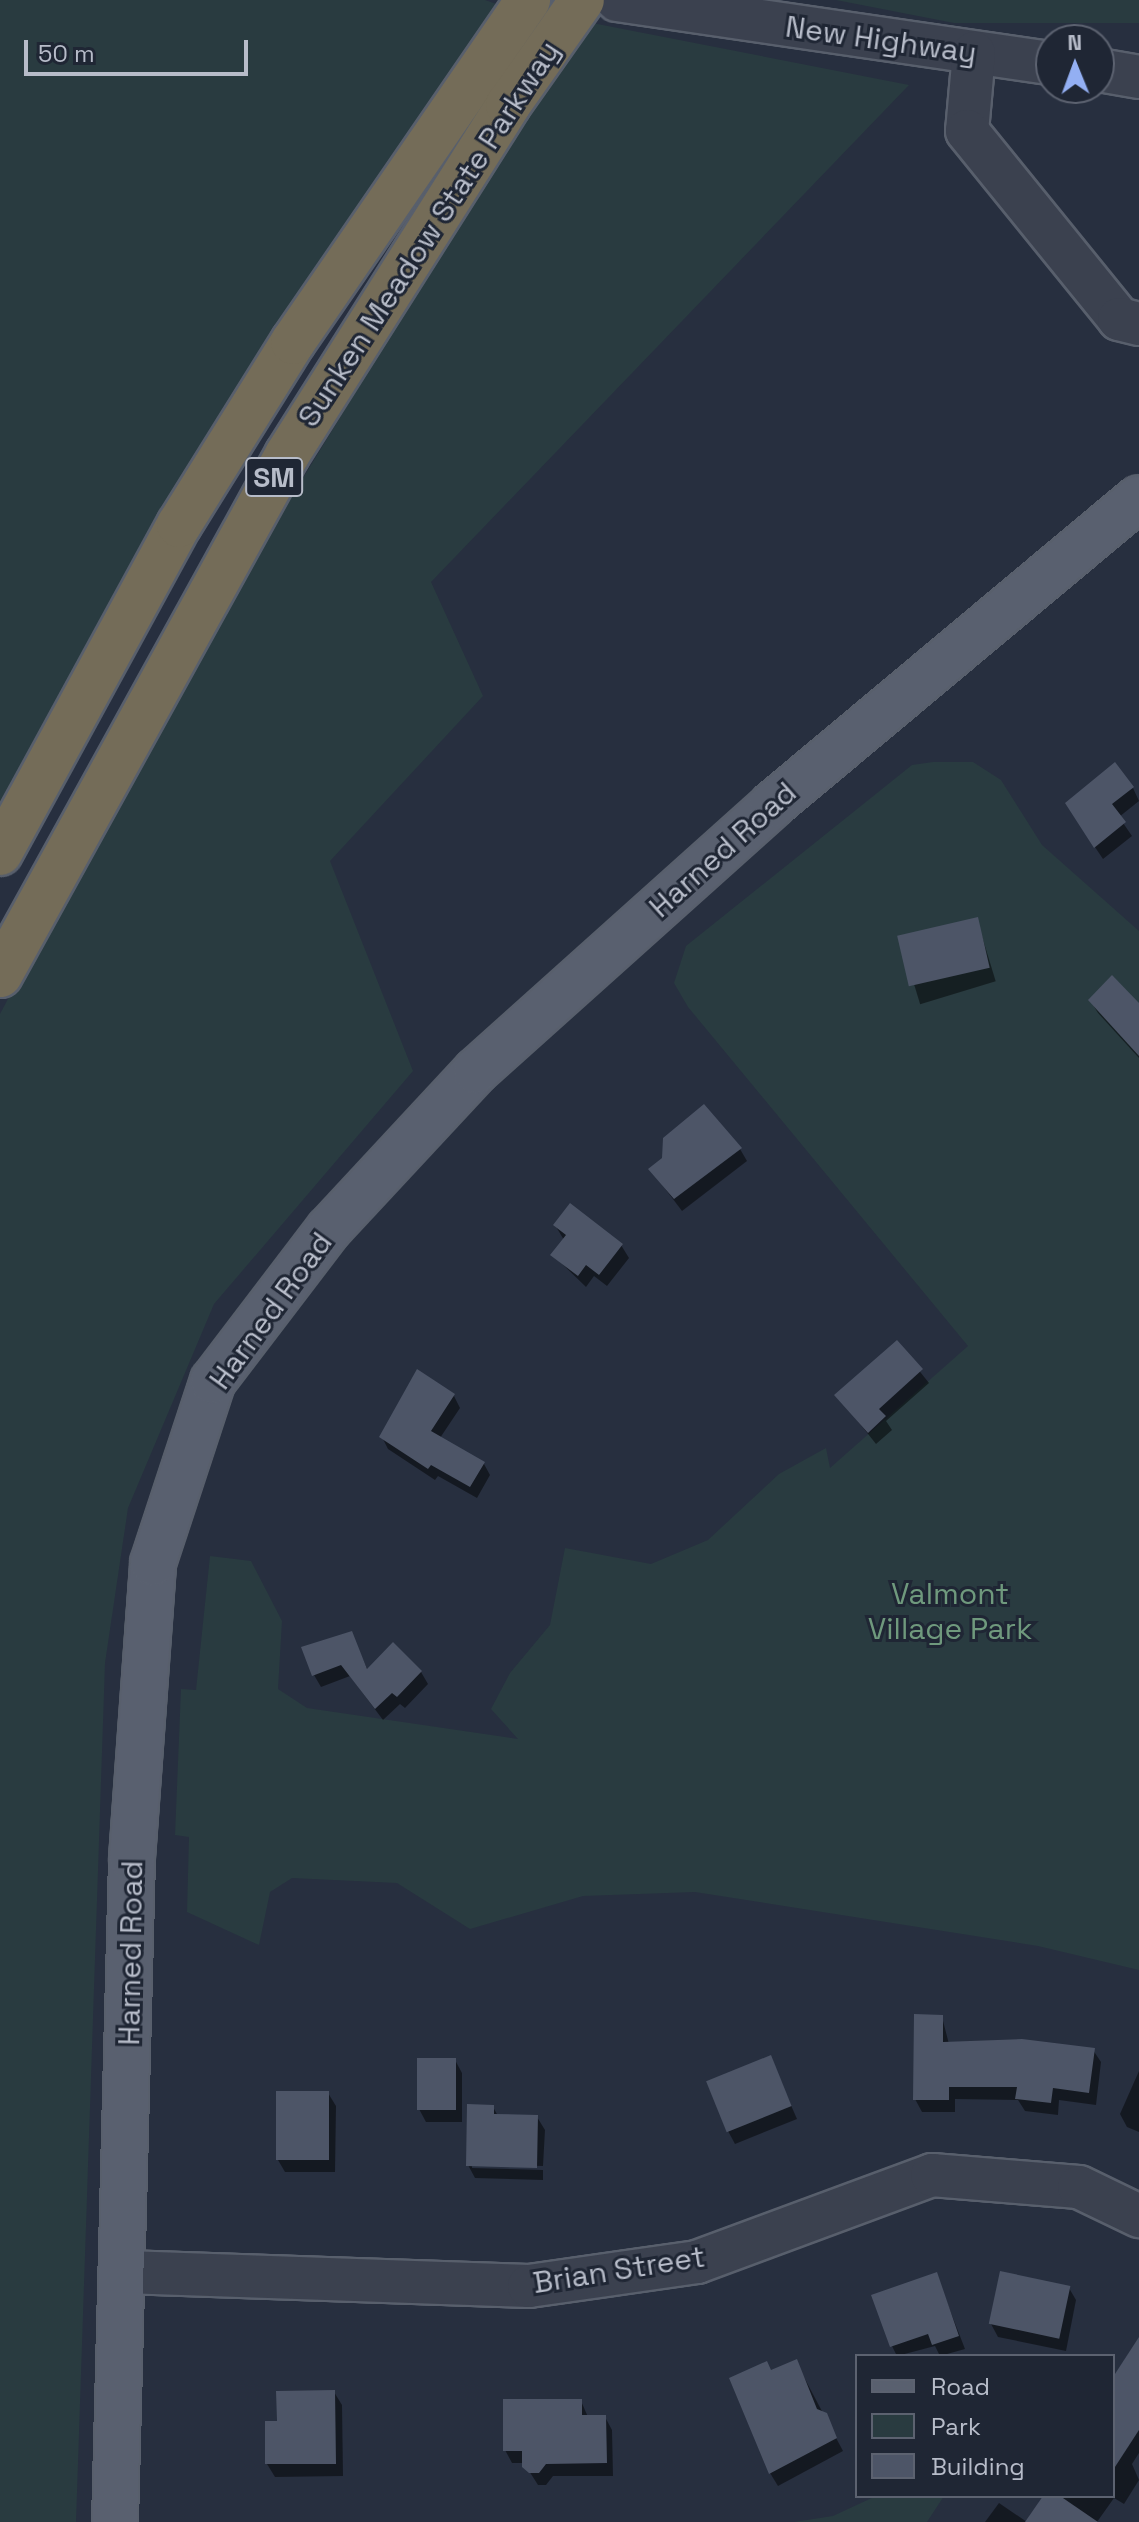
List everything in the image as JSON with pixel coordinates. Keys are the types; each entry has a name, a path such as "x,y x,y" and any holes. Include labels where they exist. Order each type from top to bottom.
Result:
{"highway":[{"name":"Sunken Meadow State Parkway","path":"0,853 109,650 227,446 428,141 528,0"},
{"name":"Sunken Meadow State Parkway","path":"0,975 287,455 508,105 582,0"}],"main road":[{"name":"Harned Road","path":"115,2522 125,2272 132,1858 153,1563 213,1381 329,1229 476,1071 772,805 1139,498"}],"street":[{"name":"New Highway","path":"617,0 664,10 1035,61"},
{"path":"974,53 967,131 1119,319 1139,324"},
{"path":"1115,73 1139,77"},
{"name":"Brian Street","path":"125,2272 529,2286 697,2262 932,2175 1079,2187 1139,2216"}],"green space":[{"path":"0,0 485,0 502,6 386,163 203,459 0,817"},
{"path":"836,0 1139,0 1139,23 954,23"},
{"path":"582,21 909,85 431,582 483,696 330,861 413,1071 214,1304 128,1508 105,1663 76,2522 0,2522 0,1014 156,719"},
{"name":"Valmont Village Park","path":"973,762 1001,780 1042,845 1139,931 1139,1970 1038,1946 695,1892 583,1896 470,1929 397,1883 292,1878 270,1892 259,1945 187,1912 189,1837 175,1835 181,1689 196,1690 210,1556 251,1561 282,1621 278,1689 307,1708 518,1739 491,1709 510,1673 550,1625 565,1548 651,1564 708,1540 779,1474 826,1448 830,1468 968,1346 688,1007 674,983 686,946 912,765"},
{"path":"872,2498 943,2498 927,2522 794,2522 833,2516"}],"building":[{"path":"1115,762 1134,787 1112,804 1126,822 1094,848 1065,803"},
{"path":"978,917 990,968 909,986 897,936"},
{"path":"1112,975 1139,1003 1139,1056 1088,1000"},
{"path":"704,1104 742,1148 674,1199 648,1169 662,1158 663,1138"},
{"path":"570,1203 623,1244 599,1275 586,1265 578,1276 550,1255 566,1235 553,1225"},
{"path":"897,1340 923,1369 879,1409 886,1416 868,1433 834,1395"},
{"path":"417,1369 455,1394 431,1431 485,1462 470,1487 431,1465 428,1469 379,1437"},
{"path":"352,1631 367,1669 393,1642 422,1671 397,1697 392,1693 375,1709 341,1665 312,1676 301,1647"},
{"path":"914,2014 943,2015 943,2042 1022,2039 1095,2048 1089,2093 1053,2088 1051,2103 1015,2099 1017,2087 949,2087 949,2100 913,2100"},
{"path":"771,2055 792,2106 727,2132 706,2081"},
{"path":"417,2058 456,2058 456,2110 417,2110"},
{"path":"276,2091 329,2091 329,2160 276,2160"},
{"path":"467,2104 494,2105 494,2114 538,2115 537,2168 466,2166"},
{"path":"1000,2271 1070,2286 1059,2339 989,2324"},
{"path":"937,2272 959,2336 932,2345 928,2334 890,2347 871,2295"},
{"path":"1139,2337 1139,2430 1115,2467 1115,2374"},
{"path":"797,2359 817,2409 827,2413 837,2438 769,2474 729,2378 767,2361 771,2370"},
{"path":"335,2390 336,2464 265,2464 265,2421 277,2421 276,2391"},
{"path":"503,2399 582,2399 582,2415 606,2415 607,2463 546,2464 539,2473 529,2473 522,2467 522,2451 503,2451"},
{"path":"1042,2498 1063,2498 1098,2522 1025,2522"}]}
